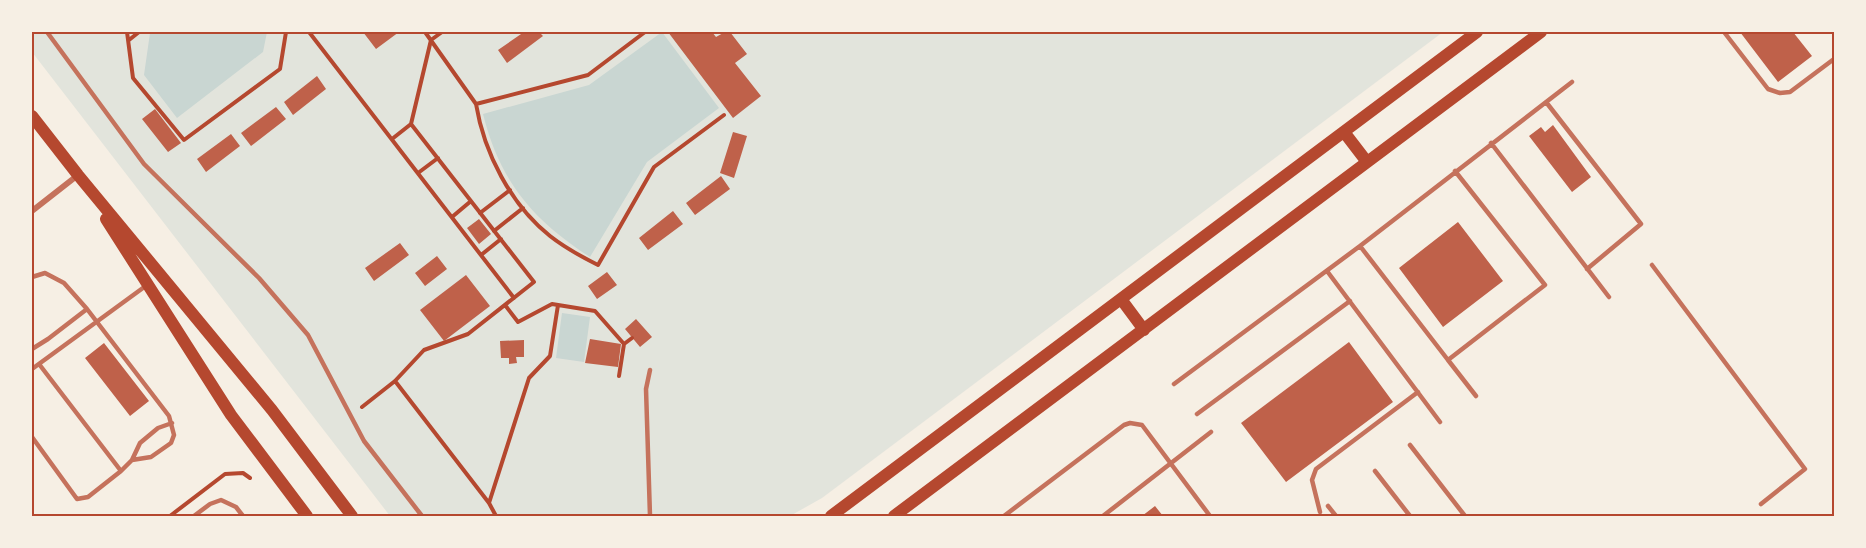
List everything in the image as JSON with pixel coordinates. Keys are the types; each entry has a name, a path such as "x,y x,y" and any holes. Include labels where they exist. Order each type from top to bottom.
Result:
{"main road":[{"path":"831,516 1477,32"},
{"path":"894,516 1537,33"},
{"path":"32,116 272,410 352,516"},
{"path":"1344,132 1367,162"},
{"path":"78,175 231,415 307,516"},
{"path":"1121,299 1144,330"}],"street":[{"path":"32,211 78,175"}],"lane":[{"path":"47,32 144,164 259,278 308,335 364,441 422,516"},
{"path":"1724,32 1768,88 1780,93 1790,92 1834,59"},
{"path":"1174,384 1360,246 1572,81"},
{"path":"1546,102 1641,224 1587,269"},
{"path":"1491,143 1609,297"},
{"path":"1448,360 1545,285 1455,171"},
{"path":"1360,246 1476,396"},
{"path":"1652,265 1805,469 1761,504"},
{"path":"1327,271 1440,422"},
{"path":"32,277 45,273 64,283 98,321 162,404 172,423 174,435 171,443 151,458 132,460"},
{"path":"32,369 147,285"},
{"path":"1197,414 1350,301"},
{"path":"32,349 87,309"},
{"path":"39,364 121,471"},
{"path":"650,370 646,389 650,516"},
{"path":"1320,512 1312,480 1316,469 1418,392"},
{"path":"32,437 34,445 77,499 88,497 121,471 132,460 140,443 158,428 172,423"},
{"path":"1004,516 1124,425 1130,423 1142,425 1210,516"},
{"path":"1103,516 1211,432"},
{"path":"1410,445 1466,516"},
{"path":"1375,471 1410,516"},
{"path":"194,516 210,504 221,500 236,507 243,516"},
{"path":"1328,506 1336,516"}],"path":[{"path":"127,32 133,78 184,140 280,69 286,32"},
{"path":"128,40 139,32"},
{"path":"309,32 514,298"},
{"path":"425,32 476,104 479,121 491,154 510,190 523,208 550,236 598,265 654,167 724,115"},
{"path":"392,139 411,124 431,40 442,32"},
{"path":"476,104 588,75 645,32"},
{"path":"362,407 395,381 424,350 468,334 534,282 411,124"},
{"path":"418,173 438,158"},
{"path":"480,213 510,190"},
{"path":"452,217 471,201"},
{"path":"494,231 523,208"},
{"path":"481,255 501,239"},
{"path":"505,305 518,322 552,304 595,311 624,344"},
{"path":"489,503 529,378 550,356 558,305"},
{"path":"619,376 624,344 632,338"},
{"path":"395,381 489,503 496,516"}],"shaded area":[{"path":"32,32 1443,32 822,498 790,516 390,516 32,52"},
{"path":"152,32 267,32 263,52 177,118 144,75"},
{"path":"662,32 719,108 647,162 590,257 552,229 522,197 499,160 483,114 589,85"},
{"path":"562,313 590,317 584,362 556,358"}],"building":[{"path":"363,32 399,32 376,49"},
{"path":"524,32 539,32 543,36 507,63 498,50"},
{"path":"668,32 712,32 716,37 730,32 747,54 735,63 761,96 733,118"},
{"path":"1740,32 1793,32 1812,56 1778,82"},
{"path":"317,76 326,89 293,115 284,102"},
{"path":"276,107 286,119 251,146 241,133"},
{"path":"155,109 181,143 168,152 142,119"},
{"path":"1553,125 1591,177 1572,192 1529,136 1541,127 1545,132"},
{"path":"733,132 747,136 734,178 720,173"},
{"path":"231,134 240,146 206,172 197,159"},
{"path":"721,176 730,189 695,215 686,203"},
{"path":"673,211 683,224 648,250 639,238"},
{"path":"479,219 491,234 479,244 467,228"},
{"path":"1458,222 1503,281 1443,327 1399,268"},
{"path":"400,243 409,255 374,281 365,268"},
{"path":"437,256 447,269 425,286 415,273"},
{"path":"607,272 617,285 597,299 588,286"},
{"path":"466,275 490,306 444,341 420,310"},
{"path":"636,319 652,337 640,347 625,329"},
{"path":"590,339 621,344 618,367 585,363"},
{"path":"524,340 524,357 516,357 517,363 509,364 509,358 501,358 500,341"},
{"path":"1349,342 1393,402 1286,482 1241,423"},
{"path":"104,343 149,401 130,416 85,358"},
{"path":"1155,506 1163,516 1142,516"}]}
